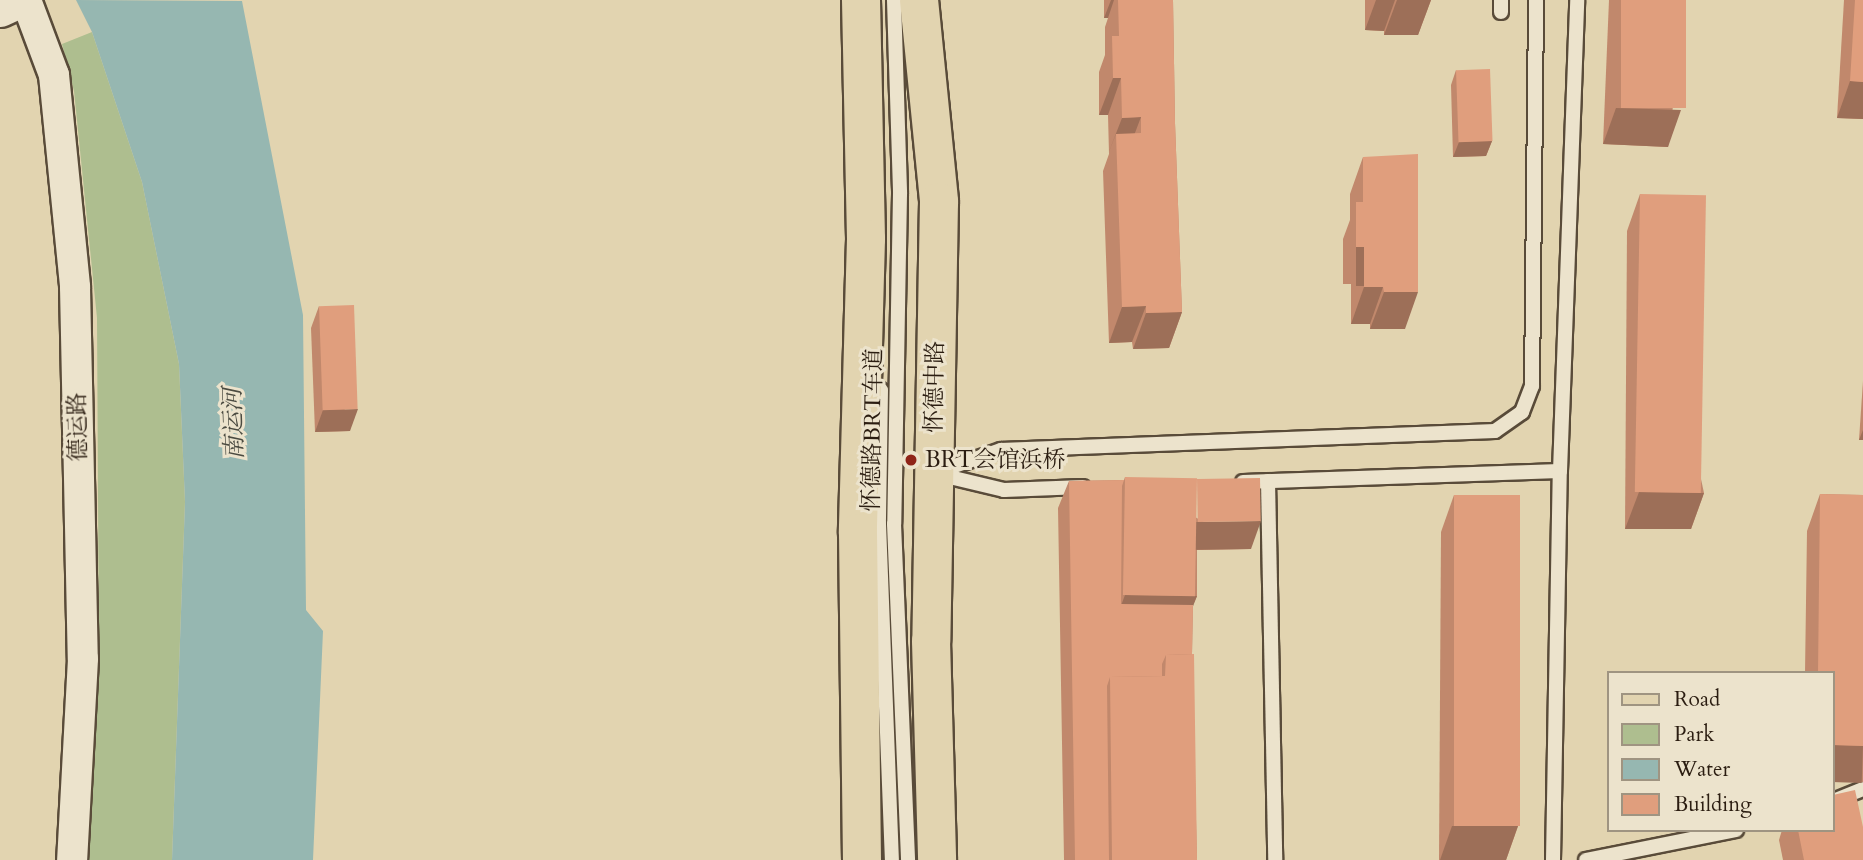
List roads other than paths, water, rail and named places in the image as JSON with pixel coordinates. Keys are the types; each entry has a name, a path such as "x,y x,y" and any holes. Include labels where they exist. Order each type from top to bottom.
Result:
{"main road":[{"path":"0,8 17,0"},
{"path":"861,0 866,239 859,533 862,860"},
{"name":"怀德中路","path":"919,0 939,202 932,473 932,641 937,860"}],"street":[{"name":"德运路","path":"26,0 54,75 75,287 83,659 72,860"}],"lane":[{"name":"怀德路BRT车道","path":"894,0 900,194 894,524 908,860"},
{"path":"932,473 1001,450 1495,431 1522,412 1532,386 1536,0"},
{"path":"1553,860 1560,471 1577,0"},
{"path":"880,40 881,79"},
{"name":"怀德路BRT车道","path":"881,373 879,524 892,860"},
{"path":"1226,482 1560,471"},
{"path":"932,473 1004,489 1101,486"},
{"path":"1268,481 1275,860"},
{"path":"1835,800 1863,789"},
{"path":"1586,860 1726,832"}],"water":[{"name":"南运河","path":"76,0 242,1 303,315 306,610 323,631 313,860 172,860 185,502 179,364 142,182 92,32"}],"place":[{"name":"BRT会馆浜桥","path":"911,460"}]}
